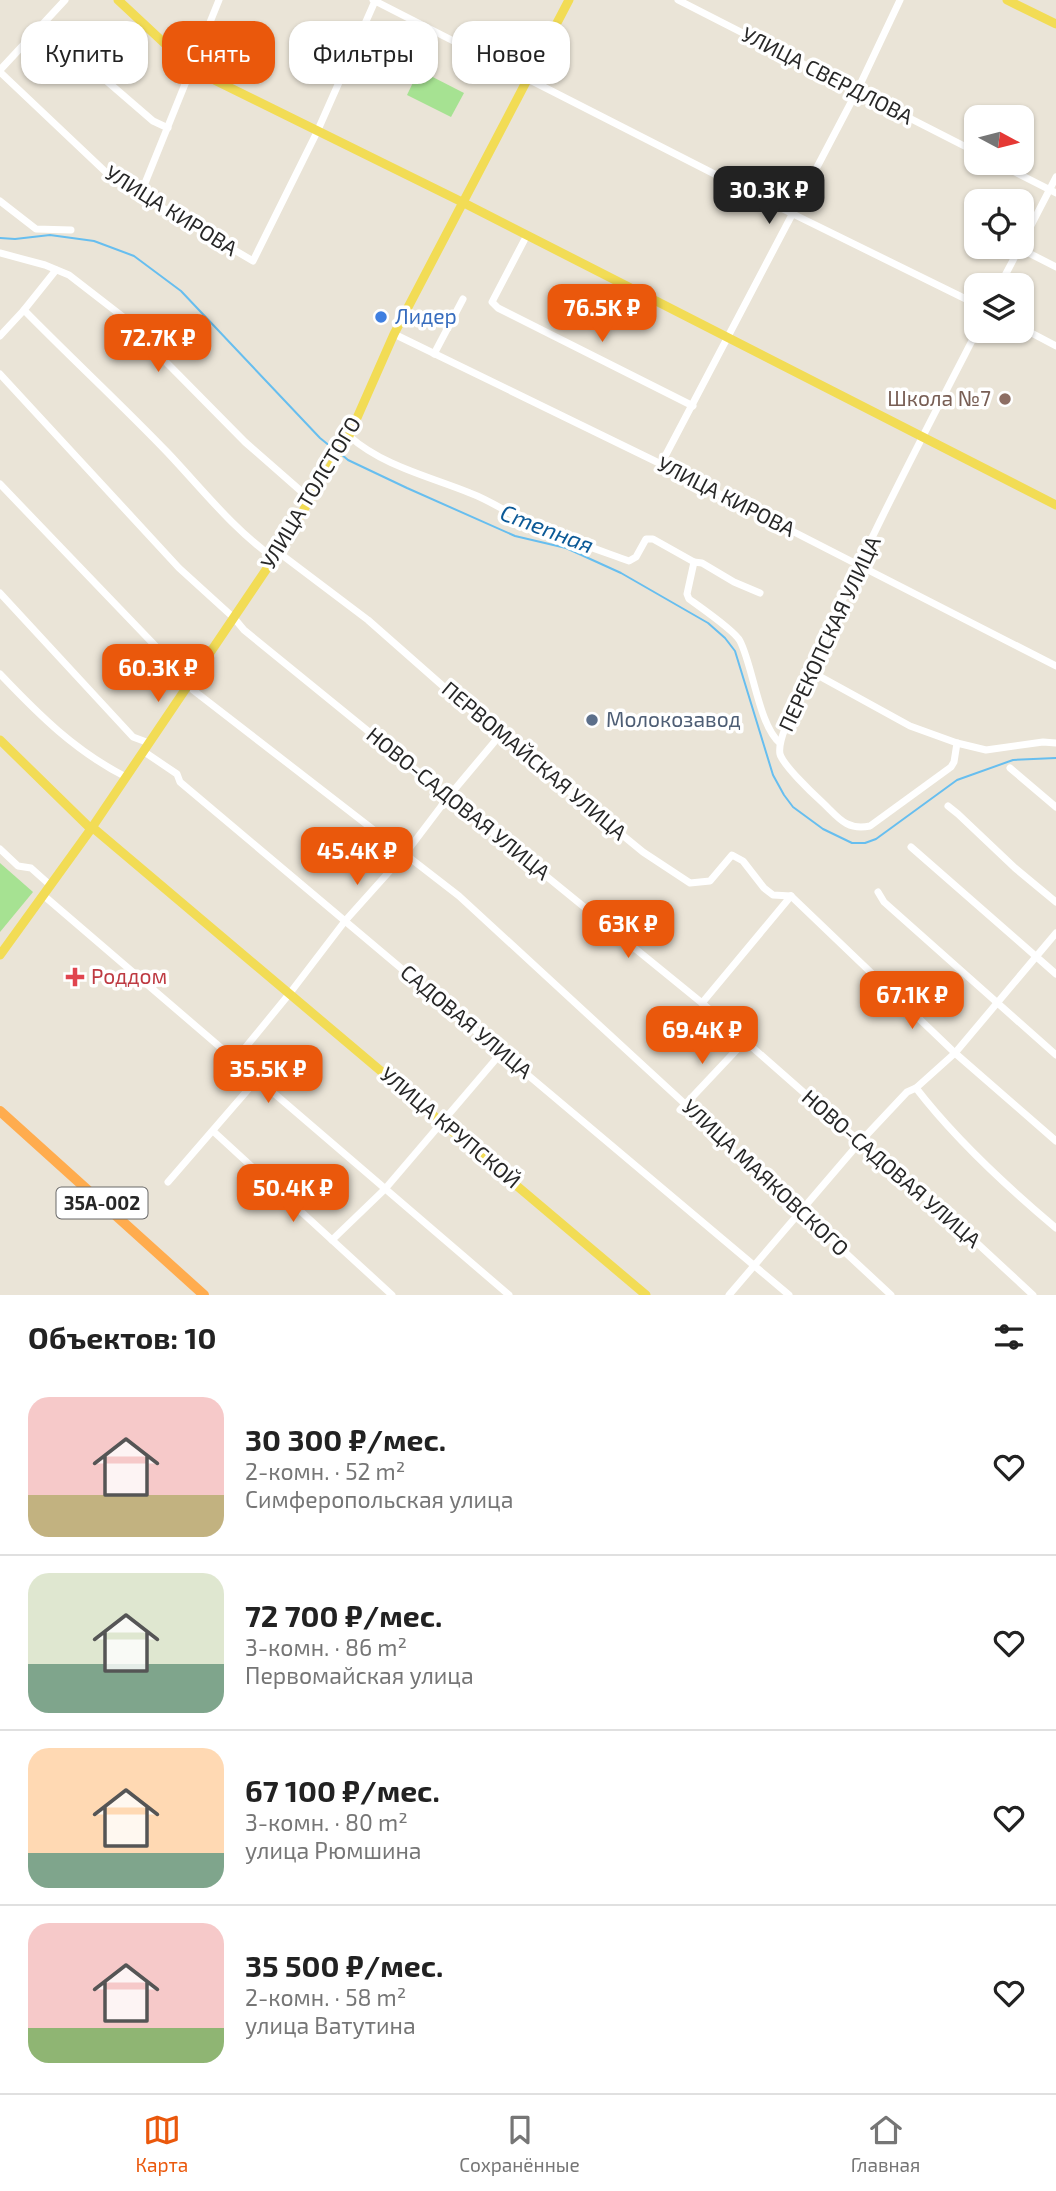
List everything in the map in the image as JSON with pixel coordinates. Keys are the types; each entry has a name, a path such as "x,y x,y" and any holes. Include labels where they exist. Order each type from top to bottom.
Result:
{"highway":[{"name":"35А-002","path":"0,1111 204,1295"}],"main road":[{"path":"118,0 162,41"},
{"name":"УЛИЦА ТОЛСТОГО","path":"558,21 569,0"},
{"path":"1007,0 1056,24"},
{"path":"222,84 464,202 1056,505"},
{"name":"УЛИЦА ТОЛСТОГО","path":"0,955 92,828 234,618 332,463 347,438 394,334 526,84"},
{"name":"УЛИЦА КРУПСКОЙ","path":"0,740 92,828 646,1295"}],"street":[{"path":"47,21 65,0"},
{"path":"211,21 219,0"},
{"path":"317,132 374,0 452,39"},
{"name":"УЛИЦА СВЕРДЛОВА","path":"678,0 964,146"},
{"path":"661,464 729,338 900,0"},
{"path":"0,71 21,49"},
{"name":"УЛИЦА КИРОВА","path":"0,71 112,178 253,261 317,132"},
{"path":"110,84 153,121 168,128"},
{"path":"141,194 186,84"},
{"path":"541,84 791,213 964,298"},
{"path":"1021,175 1053,191"},
{"path":"1034,223 1053,191 1056,177"},
{"path":"0,201 36,229 71,230"},
{"path":"527,235 492,302 498,308 693,406"},
{"path":"0,253 45,265 69,275 131,323 245,442 310,499"},
{"path":"1034,254 1056,267"},
{"path":"0,336 56,270"},
{"path":"434,354 463,299"},
{"name":"ПЕРВОМАЙСКАЯ УЛИЦА","path":"24,310 168,453 252,542 276,555 368,620 468,709 643,852 690,883 710,881 732,855 743,861 764,888 773,895 791,896"},
{"name":"УЛИЦА КИРОВА","path":"394,334 661,464 1056,666"},
{"path":"1034,334 1056,346"},
{"name":"ПЕРЕКОПСКАЯ УЛИЦА","path":"957,743 951,766 870,826 860,829 846,825 780,756 780,743 810,671 922,436 971,343"},
{"name":"НОВО-САДОВАЯ УЛИЦА","path":"0,374 179,568 244,630 702,1003 951,1219 1033,1295"},
{"path":"347,438 394,464 471,493 521,519 602,552 629,561 636,557 646,539 653,539 760,593"},
{"name":"УЛИЦА МАЯКОВСКОГО","path":"0,484 190,682 193,690 459,896 798,1215 806,1216 891,1295"},
{"path":"694,562 687,594 689,599 740,638 768,725 780,743"},
{"name":"САДОВАЯ УЛИЦА","path":"0,593 133,737 177,774 180,782 789,1295"},
{"path":"810,671 910,726 957,743 986,750 1043,742 1056,743"},
{"path":"0,674 41,718 61,735 126,776"},
{"path":"236,1059 345,920 405,854 501,734"},
{"path":"1010,768 1056,807"},
{"path":"948,806 1056,902"},
{"path":"911,847 1056,974"},
{"path":"0,849 18,866 31,868 50,885"},
{"path":"878,892 884,902 1056,1055"},
{"path":"43,895 509,1295"},
{"path":"702,1003 791,896 955,1053 1056,1141"},
{"path":"729,1295 860,1142 907,1092 916,1088 955,1053 1056,933"},
{"path":"683,1107 744,1041"},
{"path":"332,1240 385,1189 502,1052"},
{"path":"168,1182 258,1078"},
{"path":"916,1088 1011,1189 1056,1228"},
{"path":"213,1131 393,1295"}],"green space":[{"path":"438,80 464,93 451,117 407,95 412,84 438,84"},
{"path":"0,863 33,892 0,932"}],"waterway":[{"name":"Степная","path":"0,238 50,235 94,241 134,256 181,291 320,438 336,451"},
{"name":"Степная","path":"341,454 348,460 407,488 515,536 566,548 621,573 708,623 735,651 773,775 784,795 793,807 823,829 852,843 865,843 876,839 957,780 1013,760 1056,758"}],"place":[{"name":"Лидер","path":"381,317"},
{"name":"Школа №7","path":"1005,399"},
{"name":"Молокозавод","path":"592,720"},
{"name":"Роддом","path":"75,977"}]}
